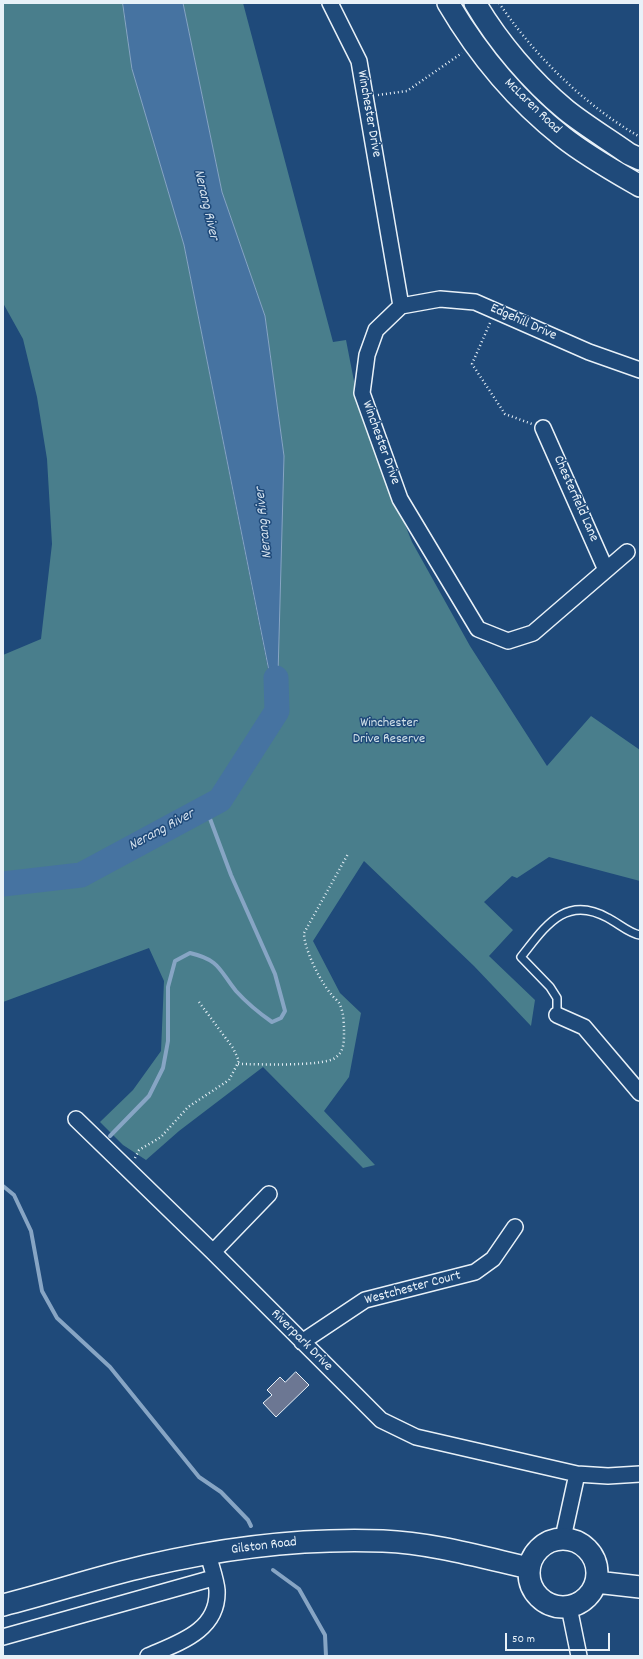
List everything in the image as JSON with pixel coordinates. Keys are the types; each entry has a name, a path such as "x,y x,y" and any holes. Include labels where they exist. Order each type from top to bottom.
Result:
{"main road":[{"name":"McLaren Road","path":"448,3 473,44 501,78 529,107 563,137 600,162 640,186"},
{"name":"McLaren Road","path":"474,3 512,54 543,88 566,110 629,154 640,159"},
{"path":"563,1538 582,1544 596,1561 598,1571 596,1582 588,1597 581,1603 568,1607 554,1606 537,1596 530,1583 529,1568 537,1550 553,1540 563,1538"},
{"name":"Gilston Road","path":"3,1605 146,1566 208,1554 288,1543 384,1541 431,1546 529,1568"},
{"path":"596,1582 640,1587"}],"street":[{"name":"Winchester Drive","path":"330,3 358,62 401,306 376,330 367,355 362,393 400,499 478,629 508,641 533,633 627,552"},
{"name":"Edgehill Drive","path":"401,306 440,299 475,302 589,352 639,367"},
{"name":"Chesterfield Lane","path":"544,428 606,570"},
{"path":"557,1015 584,1027 640,1093"},
{"name":"Riverpark Drive","path":"76,1119 213,1252 381,1420 416,1437 577,1474 608,1476 640,1474"},
{"path":"213,1252 269,1194"},
{"name":"Westchester Court","path":"302,1342 365,1300 475,1272 493,1259 515,1227"},
{"path":"563,1538 577,1474"},
{"path":"148,1656 191,1637 209,1619 216,1598 217,1589 208,1554"},
{"path":"3,1637 213,1578"},
{"path":"568,1607 579,1656"}],"lane":[{"path":"557,1015 557,998 550,987 521,957 549,922 561,914 582,909 606,916 640,935"}],"path":[{"path":"499,3 528,42 561,77 612,118 640,137"},
{"path":"365,97 408,91 447,65 473,44"},
{"path":"495,311 472,364 505,414 544,428"},
{"path":"238,1064 319,1062 335,1058 342,1050 344,1045 342,1011 312,961 304,941 304,933 348,854"},
{"path":"127,1170 139,1150 161,1137 188,1107 229,1080 238,1064 239,1061 233,1048 199,1002"}],"green space":[{"name":"Winchester Drive Reserve","path":"3,3 123,3 132,69 184,245 276,709 284,456 265,316 222,192 183,3 243,3 333,342 346,340 360,412 412,542 470,646 547,766 591,716 640,750 640,881 549,857 517,878 512,876 484,902 513,930 489,956 535,1000 531,1026 474,966 364,861 313,941 340,993 361,1013 349,1077 324,1111 375,1165 363,1168 263,1067 179,1131 146,1160 123,1145 100,1122 133,1090 161,1051 164,981 149,948 3,1002 3,655 41,639 52,544 47,459 37,397 23,339 3,303"}],"water":[{"path":"123,3 183,3 222,192 265,316 284,456 277,711 184,245 132,69"}],"building":[{"path":"296,1372 309,1385 276,1417 263,1403 272,1395 267,1390 280,1377 285,1382"}],"waterway":[{"name":"Nerang River","path":"3,884 81,875 220,800 277,711 276,678"},
{"path":"110,1136 149,1096 163,1068 168,1041 168,987 175,961 190,953 207,959 218,967 240,995 272,1022 281,1018 285,1011 275,974 231,875 206,808"},
{"path":"3,1186 14,1195 31,1231 42,1291 57,1318 110,1367 199,1477 221,1492 248,1520 251,1526"},
{"path":"273,1570 299,1589 325,1635 326,1656"}]}
